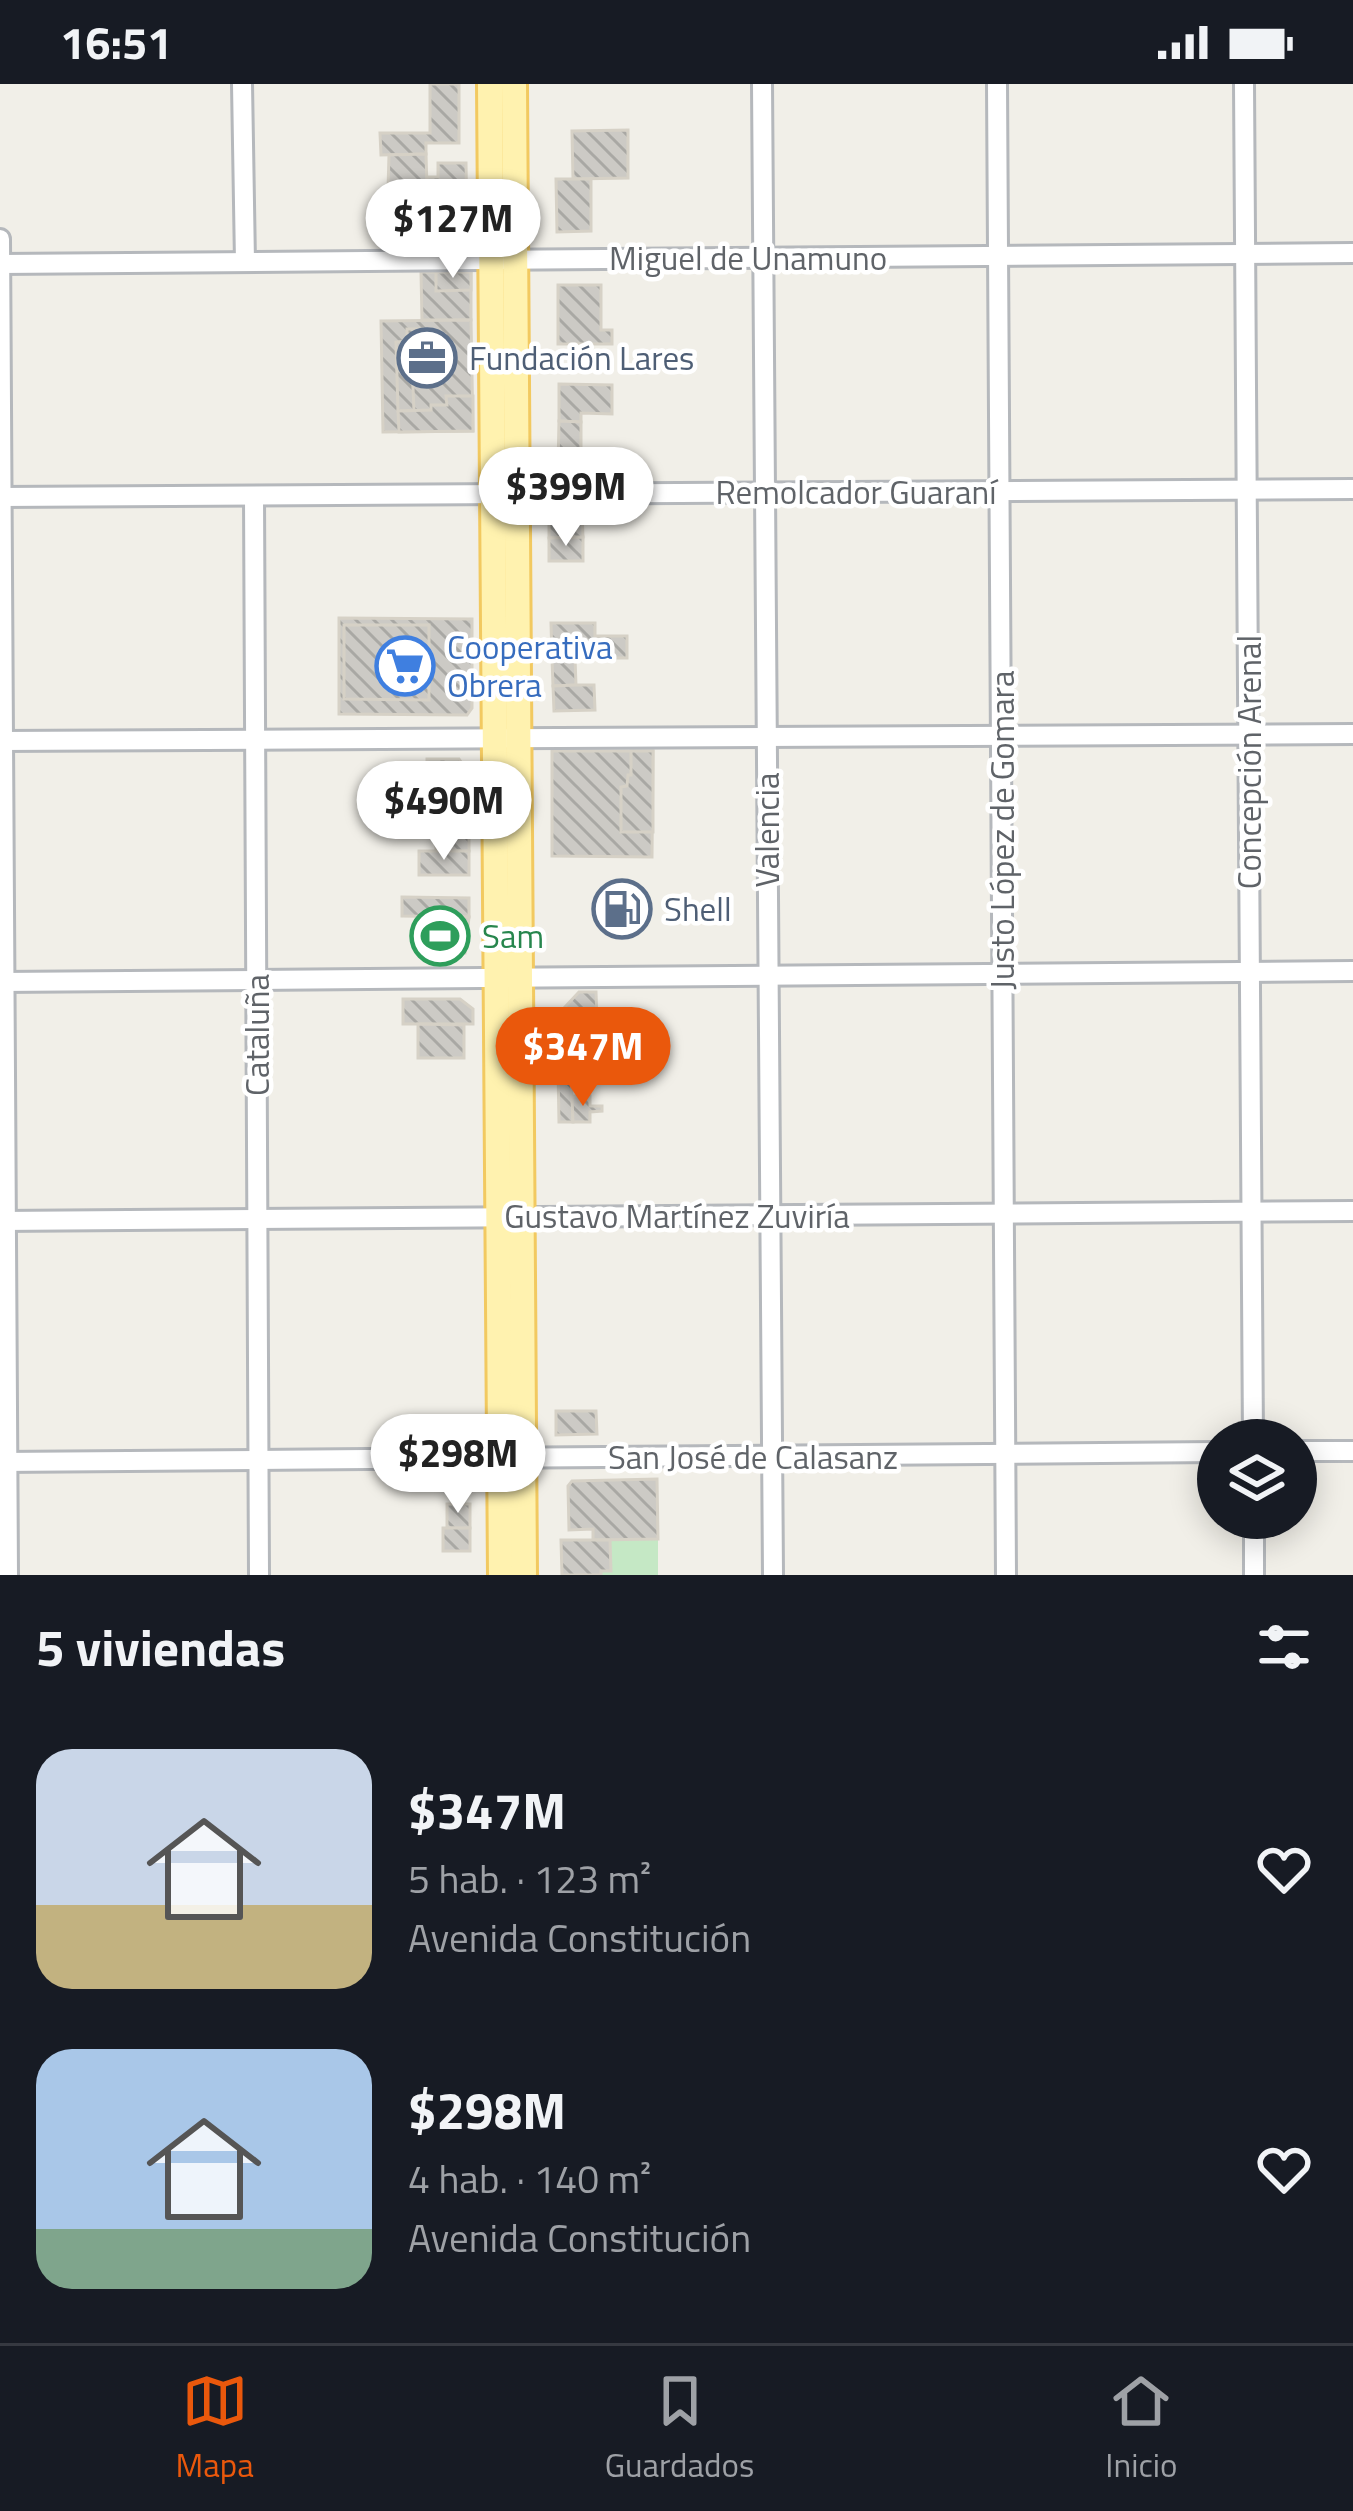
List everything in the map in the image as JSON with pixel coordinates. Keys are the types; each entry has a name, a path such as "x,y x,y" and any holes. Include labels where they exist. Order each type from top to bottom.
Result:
{"main road":[{"path":"490,84 503,260 512,1458 524,1575"},
{"path":"503,260 514,84"},
{"path":"501,1575 512,1458"}],"street":[{"path":"242,84 245,262"},
{"name":"Valencia","path":"762,84 773,1575"},
{"name":"Justo López de Gomara","path":"997,84 1006,1575"},
{"name":"Concepción Arenal","path":"1244,84 1253,1419"},
{"path":"0,239 8,1575"},
{"name":"Miguel de Unamuno","path":"0,264 1353,253"},
{"name":"Remolcador Guaraní","path":"1,497 1353,489"},
{"name":"Cataluña","path":"254,496 259,1575"},
{"path":"2,741 1353,734"},
{"path":"2,982 1353,971"},
{"name":"Gustavo Martínez Zuviría","path":"3,1221 1353,1211"},
{"path":"1317,1451 1353,1451"},
{"name":"San José de Calasanz","path":"4,1462 1197,1452"},
{"path":"1254,1539 1254,1575"}],"green space":[{"path":"658,1539 658,1575 562,1575 561,1540"}],"building":[{"path":"430,84 459,84 459,143 426,143 426,154 381,155 380,133 430,133"},
{"path":"628,130 628,178 573,179 572,131"},
{"path":"426,154 428,224 414,224 413,190 388,190 389,155"},
{"path":"438,163 466,163 467,223 441,223 440,197 428,197 427,177 438,177"},
{"path":"556,179 591,179 591,231 557,232"},
{"path":"421,272 471,272 471,320 422,320"},
{"path":"436,272 471,272 471,290 436,291"},
{"path":"558,285 601,285 601,330 612,330 612,344 558,344"},
{"name":"Fundación Lares","path":"471,320 473,431 383,432 381,321"},
{"path":"407,329 445,335 446,357 422,358 422,365 412,365 414,411 398,411 396,342 407,341"},
{"path":"559,384 612,385 612,414 581,413 581,422 559,421"},
{"path":"446,396 473,396 473,431 399,432 398,411 447,405"},
{"path":"559,421 581,422 581,467 558,467"},
{"path":"549,508 582,508 583,537 549,538"},
{"path":"583,537 583,561 549,561 549,538"},
{"name":"Cooperativa Obrera","path":"339,618 472,619 472,708 467,715 339,714"},
{"path":"551,623 595,623 595,636 627,636 627,658 552,658"},
{"path":"344,625 429,625 429,700 344,699"},
{"path":"552,658 575,658 576,685 553,686"},
{"path":"594,685 595,710 554,711 553,686"},
{"path":"552,751 653,751 652,857 552,856"},
{"path":"631,751 653,751 653,832 621,832 621,787 627,786 631,775"},
{"path":"427,759 459,759 469,782 427,782"},
{"path":"425,806 468,806 469,828 425,828"},
{"path":"436,828 469,828 469,851 436,851"},
{"path":"419,851 469,851 469,875 419,875"},
{"path":"402,897 469,898 469,917 402,916"},
{"path":"430,917 469,917 465,953 430,953"},
{"path":"579,992 596,992 597,1022 564,1022 564,1008"},
{"path":"403,999 460,999 473,1009 473,1024 403,1024"},
{"path":"554,1022 597,1022 597,1049 554,1049"},
{"path":"418,1024 464,1025 464,1058 418,1058"},
{"path":"558,1070 571,1070 573,1122 559,1122"},
{"path":"572,1096 590,1096 590,1106 602,1106 602,1111 590,1112 590,1122 573,1122"},
{"path":"556,1411 596,1411 597,1434 556,1435"},
{"path":"657,1479 658,1539 593,1540 593,1529 569,1530 568,1486 572,1481"},
{"path":"447,1504 470,1504 470,1528 447,1528"},
{"path":"443,1528 470,1528 470,1551 443,1551"},
{"path":"561,1540 610,1540 611,1571 562,1575"}],"place":[{"name":"Fundación Lares","path":"427,358"},
{"name":"Cooperativa Obrera","path":"405,666"},
{"name":"Shell","path":"622,909"},
{"name":"Sam","path":"440,936"}]}
